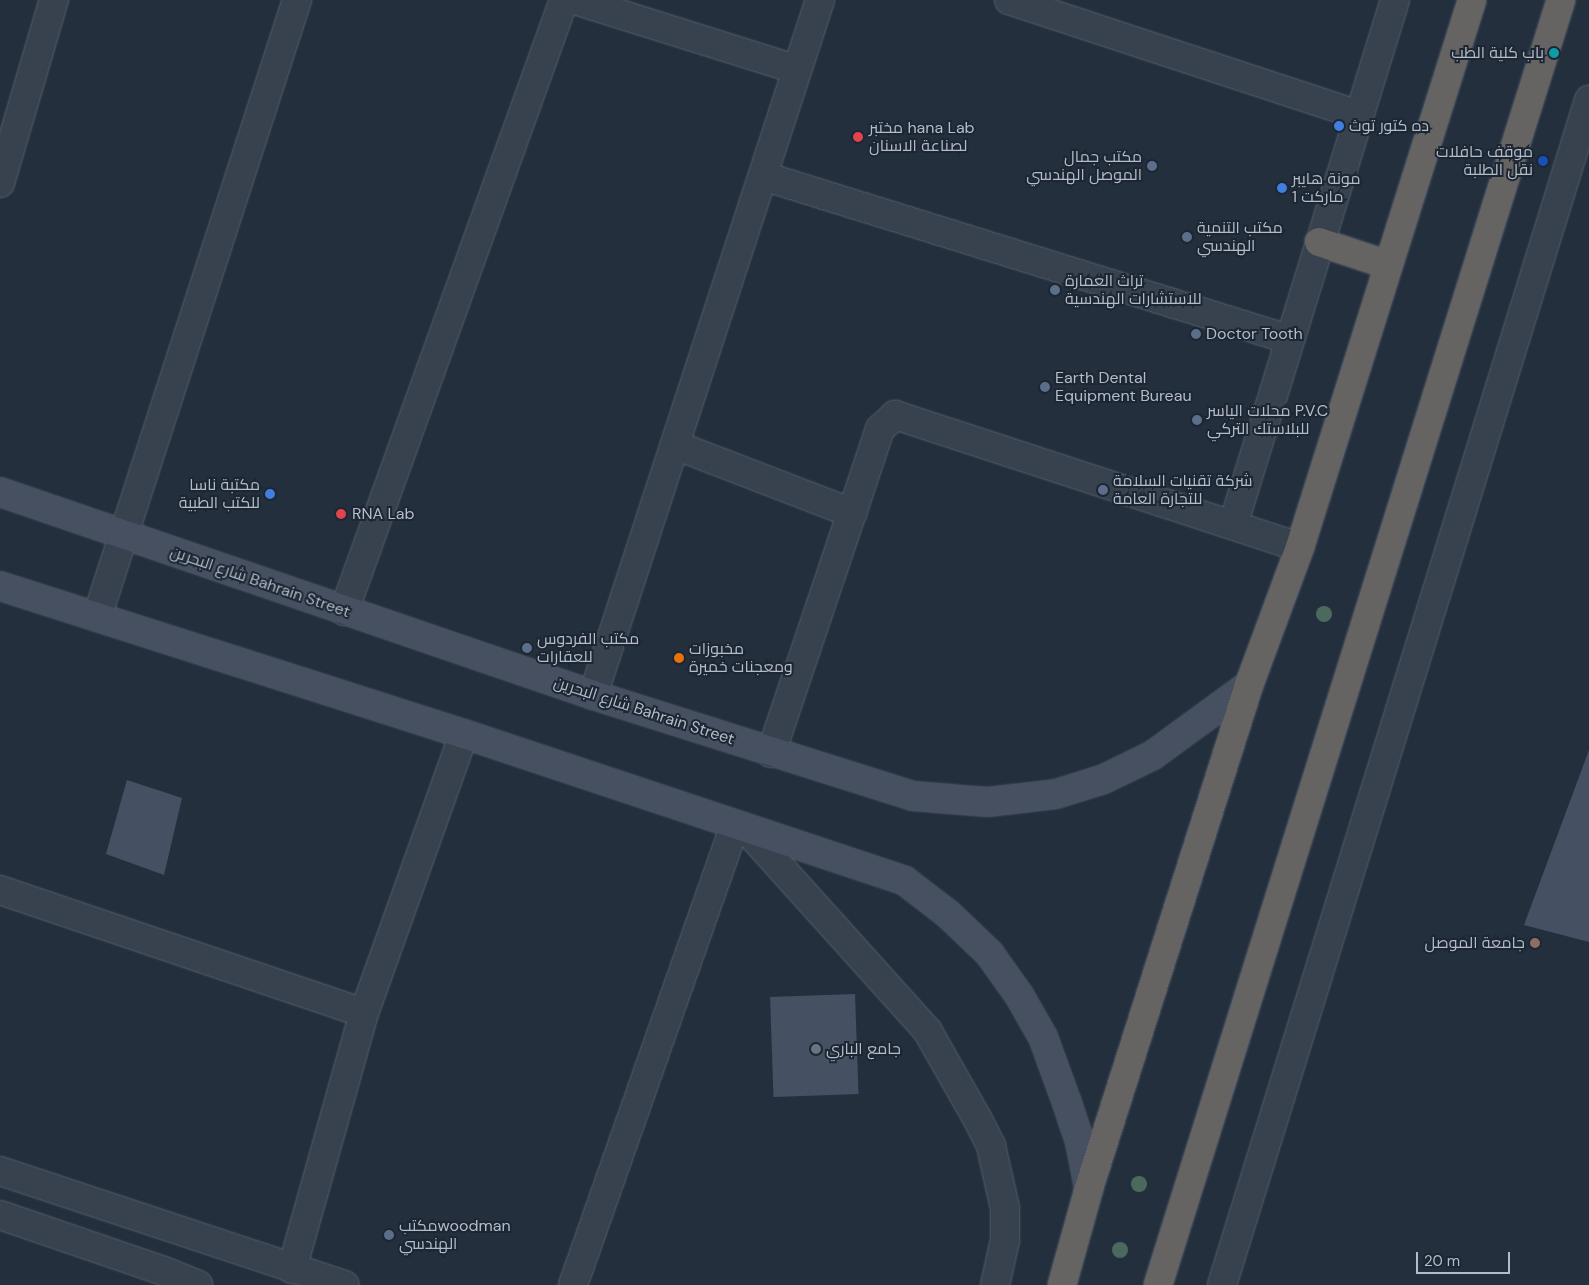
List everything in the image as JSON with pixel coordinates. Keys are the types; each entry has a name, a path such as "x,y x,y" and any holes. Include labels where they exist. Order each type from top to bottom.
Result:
{"highway":[{"path":"1062,1285 1089,1188 1249,685 1300,547 1472,0"},
{"path":"1158,1285 1561,0"},
{"path":"1319,242 1388,265"}],"main road":[{"name":"شارع البحرين Bahrain Street","path":"0,492 593,695 771,753 913,796 988,802 1056,794 1104,779 1153,755 1249,685"},
{"path":"0,586 464,734 905,881 948,914 989,954 1019,995 1043,1037 1080,1142 1089,1188"}],"street":[{"path":"2,173 54,0"},
{"path":"96,617 297,0"},
{"path":"344,611 564,0"},
{"path":"575,0 795,69"},
{"path":"593,695 763,176 795,69 820,0"},
{"path":"1009,0 1359,115"},
{"path":"1233,525 1288,339 1395,0"},
{"path":"1222,1285 1589,100"},
{"path":"763,176 1288,339"},
{"path":"771,753 880,429 895,415 1300,547"},
{"path":"675,445 852,512"},
{"path":"292,1269 364,1013 464,734"},
{"path":"573,1285 740,827 927,1030 977,1118 991,1146 1005,1208 1005,1240 996,1285"},
{"path":"0,890 364,1013"},
{"path":"0,1171 345,1285"},
{"path":"0,1215 162,1278 198,1285"}],"building":[{"path":"1589,750 1589,942 1524,925"},
{"path":"127,780 182,798 164,875 106,854"},
{"name":"جامع الباري","path":"855,994 858,1094 774,1097 770,997"}],"place":[{"name":"باب كلية الطب","path":"1554,53"},
{"name":"ده كتور توث","path":"1339,126"},
{"name":"مختبر hana Lab لصناعة الاسنان","path":"858,137"},
{"name":"موقف حافلات نقل الطلبة","path":"1543,161"},
{"name":"مكتب جمال الموصل الهندسي","path":"1152,166"},
{"name":"مونة هايبر ماركت 1","path":"1282,188"},
{"name":"مكتب التنمية الهندسي","path":"1187,237"},
{"name":"تراث العمارة للاستشارات الهندسية","path":"1055,290"},
{"name":"Doctor Tooth","path":"1196,334"},
{"name":"Earth Dental Equipment Bureau","path":"1045,387"},
{"name":"محلات الياسر P.V.C للبلاستك التركي","path":"1197,420"},
{"name":"شركة تقنيات السلامة للتجارة العامة","path":"1103,490"},
{"name":"مكتبة ناسا للكتب الطبية","path":"270,494"},
{"name":"RNA Lab","path":"341,514"},
{"name":"مكتب الفردوس للعقارات","path":"527,648"},
{"name":"مخبوزات ومعجنات خميرة","path":"679,658"},
{"name":"جامعة الموصل","path":"1535,943"},
{"name":"جامع الباري","path":"816,1049"},
{"name":"مكتبwoodman الهندسي","path":"389,1235"}]}
